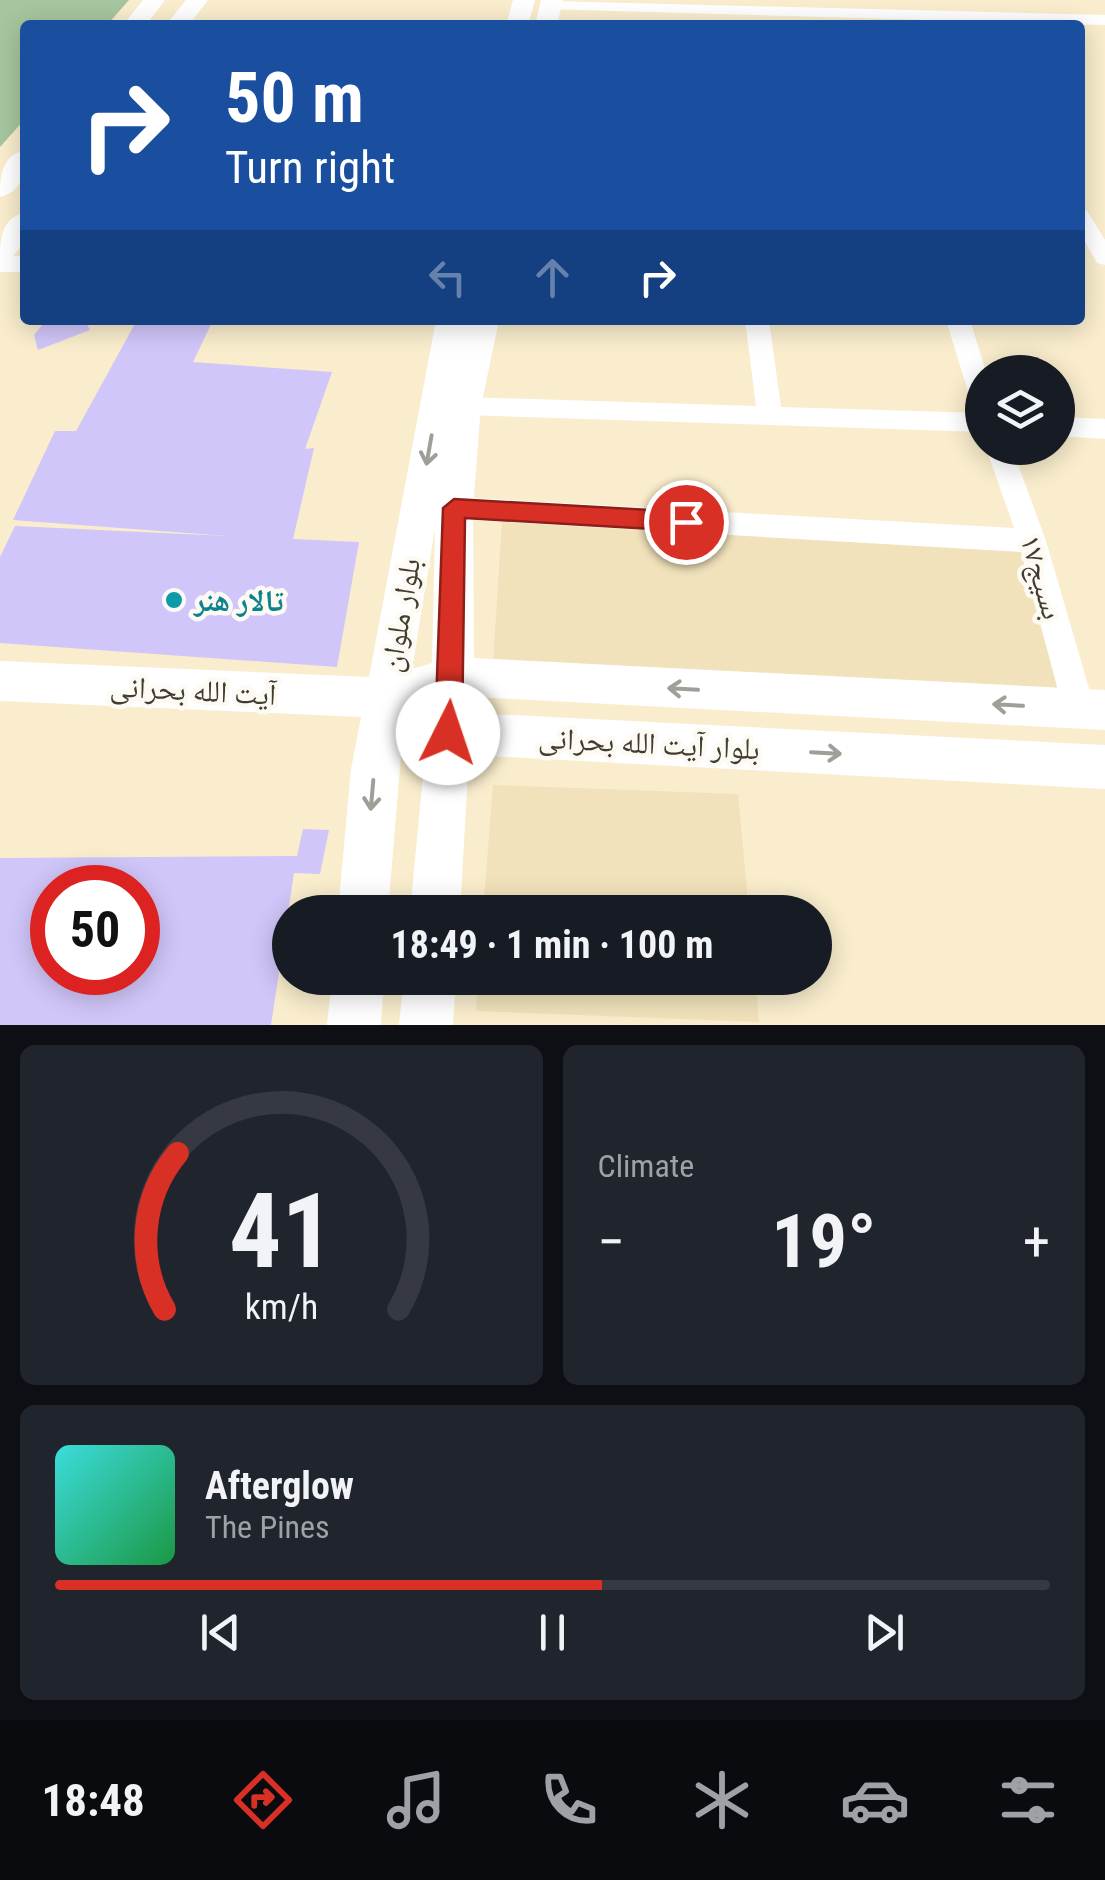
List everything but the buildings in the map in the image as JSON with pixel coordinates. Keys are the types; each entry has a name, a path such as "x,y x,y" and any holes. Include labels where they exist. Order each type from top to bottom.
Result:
{"main road":[{"path":"138,20 154,0"},
{"path":"181,20 197,0"},
{"path":"0,189 20,164"},
{"path":"0,253 20,227"},
{"name":"بلوار ملوان","path":"364,895 374,770 451,325"},
{"name":"بلوار ملوان","path":"436,895 452,676 454,508 464,406 481,325"},
{"name":"بلوار آیت الله بحرانی","path":"386,698 452,676 1092,709"},
{"name":"آیت الله بحرانی","path":"0,681 386,698"},
{"name":"بلوار آیت الله بحرانی","path":"386,698 448,733 1105,768"},
{"path":"940,702 958,760"},
{"path":"354,1025 357,995"},
{"path":"426,1025 429,995"}],"street":[{"path":"550,10 716,18 762,6 864,20"},
{"path":"1085,224 1105,258"},
{"path":"758,325 770,416"},
{"path":"960,325 969,355"},
{"path":"464,406 965,422"},
{"path":"1075,428 1105,429"},
{"name":"بسیج۱۷","path":"1005,465 1092,709"},
{"path":"454,508 1032,541"}],"shaded area":[{"path":"502,521 1029,548 1079,709 492,680"},
{"path":"493,785 738,794 747,895 484,895"},
{"path":"477,995 757,995 759,1022 476,1011"}],"green space":[{"path":"0,0 129,0 111,20 20,20 20,125 0,147"}],"place":[{"name":"تالار هنر","path":"174,600"}],"route":[{"path":"448,733 454,508 686,522"}]}
